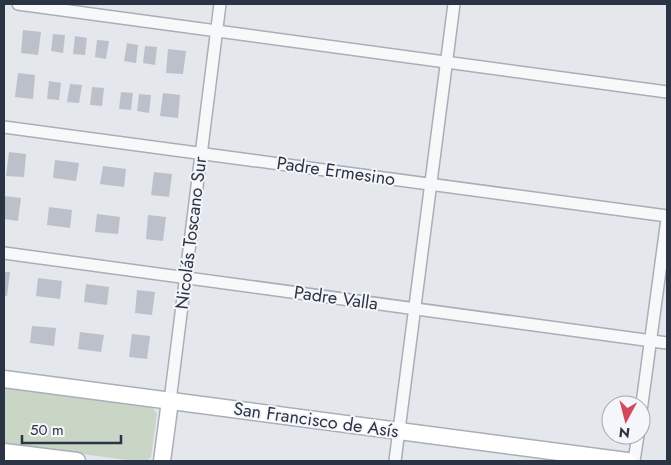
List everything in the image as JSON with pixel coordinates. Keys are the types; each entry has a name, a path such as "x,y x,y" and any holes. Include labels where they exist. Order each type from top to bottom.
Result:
{"street":[{"path":"18,4 667,92"},
{"name":"Nicolás Toscano Sur","path":"162,461 220,4"},
{"path":"395,461 454,4"},
{"name":"Padre Ermesino","path":"4,127 431,184 667,218"},
{"path":"643,395 667,218"},
{"name":"Padre Valla","path":"4,253 667,343"},
{"name":"San Francisco de Asís","path":"4,379 628,461"},
{"path":"634,461 636,445"},
{"path":"4,452 77,461"}],"green space":[{"path":"4,388 152,407 157,414 151,457 147,461 135,461 4,444"}],"building":[{"path":"23,30 41,32 38,55 21,53"},
{"path":"53,34 65,35 63,53 51,51"},
{"path":"75,36 87,38 85,55 73,54"},
{"path":"97,40 109,41 106,59 95,57"},
{"path":"127,43 138,45 136,63 124,61"},
{"path":"145,46 157,47 155,65 143,63"},
{"path":"168,49 186,51 183,74 166,73"},
{"path":"18,73 35,75 33,99 15,97"},
{"path":"49,81 61,83 59,100 47,99"},
{"path":"70,84 82,85 79,103 67,102"},
{"path":"92,87 104,88 102,106 90,105"},
{"path":"121,92 133,93 131,110 119,109"},
{"path":"163,93 180,95 178,118 160,116"},
{"path":"139,94 151,95 149,113 137,111"},
{"path":"9,152 26,154 24,177 6,176"},
{"path":"55,160 79,163 76,181 53,178"},
{"path":"103,166 126,169 124,187 100,184"},
{"path":"154,172 172,174 169,197 151,195"},
{"path":"4,196 21,198 18,221 4,219"},
{"path":"49,207 72,210 70,228 47,225"},
{"path":"97,214 120,217 118,234 95,232"},
{"path":"148,215 166,217 163,241 146,239"},
{"path":"4,272 10,272 7,296 4,295"},
{"path":"38,278 62,281 60,299 36,296"},
{"path":"86,284 109,287 107,305 84,302"},
{"path":"137,290 155,292 152,315 135,313"},
{"path":"32,326 56,328 54,346 30,343"},
{"path":"80,332 104,335 101,352 78,349"},
{"path":"132,334 150,336 147,359 129,357"}]}
